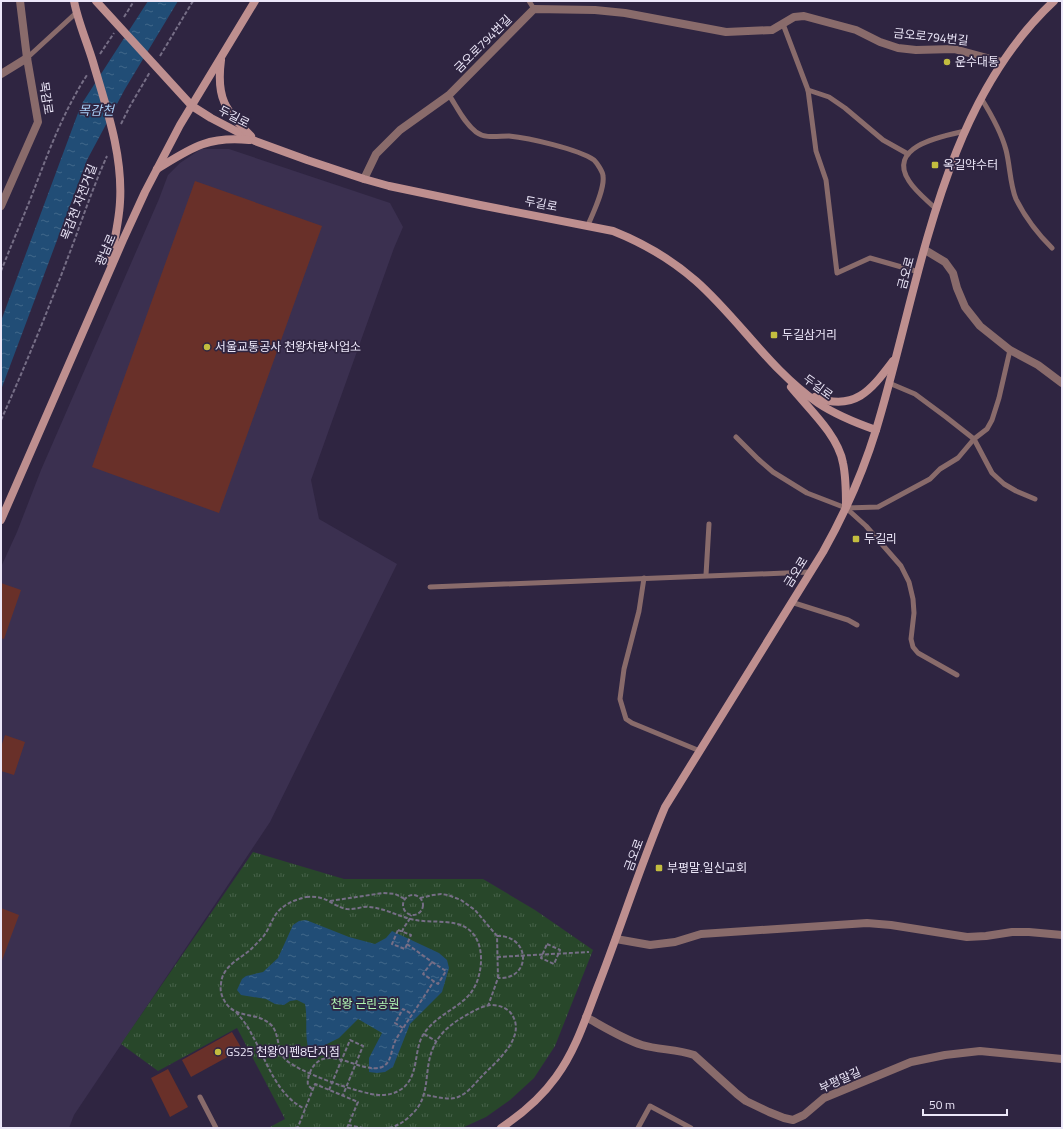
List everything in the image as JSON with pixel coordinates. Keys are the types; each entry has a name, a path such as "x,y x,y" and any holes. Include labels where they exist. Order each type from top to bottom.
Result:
{"street":[{"name":"목감로","path":"1,206 38,122 27,58 20,1"},
{"path":"74,1 76,13 88,46 108,114 120,171 120,202 107,278"},
{"name":"광남로","path":"1,520 126,233 157,169 192,106 255,1"},
{"name":"금오로","path":"500,1128 521,1114 541,1096 557,1077 570,1055 616,939 648,850 665,808 823,552 846,508 859,478 876,430 925,250 950,171 965,131 981,97 1002,62 1026,29 1054,1"},
{"name":"두길로","path":"99,4 162,75 192,106 211,118 255,141 307,160 389,186 588,225 612,231 634,240 677,265 696,281 713,297 769,360 803,392 836,413 854,422 876,430"},
{"name":"금오로794번길","path":"364,179 376,154 400,130 449,95 534,9 595,10 625,13 726,32 772,30 784,24 794,16 804,16 856,30 880,42 898,48 916,50 954,49 1002,62"},
{"path":"222,57 219,87 223,101 232,116 255,141"},
{"path":"1,74 27,58"},
{"path":"157,169 195,146 208,142 220,139 255,141"},
{"path":"925,250 944,262 953,273 957,288 965,307 980,326 1010,350 1038,365 1062,382"},
{"path":"803,392 823,400 835,402 847,402 858,398 877,382 896,357"},
{"path":"769,360 832,438 840,451 845,477 846,508"},
{"path":"616,939 650,945 675,942 701,934 867,923 892,925 967,936 986,936 1012,932 1062,935"},
{"name":"부평말길","path":"586,1017 641,1045 685,1052 694,1055 746,1101 769,1112 793,1120 804,1115 824,1098 912,1062 945,1055 980,1051 1062,1059"}],"lane":[{"path":"529,1 534,9"},
{"path":"27,58 76,13"},
{"path":"784,24 808,90 816,151 826,180 837,273 870,258 919,272"},
{"path":"808,90 829,97 884,140 908,154"},
{"path":"449,95 468,125 477,133 489,137 508,136 533,139 581,154 595,161 604,175 602,188 588,225"},
{"path":"981,97 994,120 1006,151 1015,197 1025,215 1040,236 1052,248"},
{"path":"937,210 909,182 904,172 903,163 908,154 918,146 935,137 965,131"},
{"path":"846,508 878,507 930,479 940,469 958,458 974,439 987,429 992,420 999,398 1010,350"},
{"path":"889,383 915,394 974,439 992,473 1004,484 1035,499"},
{"path":"736,436 763,463 792,484 807,493 846,508 866,526 901,566 910,582 914,613 911,639 914,647 918,653 956,676"},
{"path":"706,575 709,524"},
{"path":"430,587 810,572"},
{"path":"644,578 639,611 624,668 620,699 622,710 626,719 632,723 700,751"},
{"path":"791,602 848,620 857,625"},
{"path":"200,1096 216,1128"},
{"path":"638,1128 650,1106 691,1128"}],"path":[{"path":"121,21 134,1"},
{"path":"158,60 194,1"},
{"path":"100,55 117,28"},
{"path":"120,127 130,106 154,66"},
{"path":"1,271 59,127 78,88 87,75"},
{"name":"목감천 자전거길","path":"1,420 21,375 73,245 94,184 107,156"},
{"path":"329,901 383,893 395,894 405,899"},
{"path":"420,898 433,894 441,894 462,900 478,913 497,936 498,978 488,1006"},
{"path":"414,895 420,898 423,904 422,910 418,914 408,914 403,905 405,899 414,895"},
{"path":"236,1012 269,1022 275,1030 279,1048 283,1057 292,1064 332,1082 369,1094 392,1094 403,1088 408,1083 413,1073 418,1045 423,1034 437,1019 466,999 470,995 479,978 481,963 480,949 475,937 466,927 447,922 410,919 372,907 348,909 319,897 306,897 280,908 263,937 245,954 230,965 221,980 220,989 227,1005 236,1012 252,1034 280,1088 294,1103 305,1109"},
{"path":"402,932 411,915"},
{"path":"398,930 402,932 411,935 405,949 392,944 398,930"},
{"path":"497,936 511,938 521,948 523,956 522,965 515,974 504,979 498,978"},
{"path":"407,944 446,971 438,984 423,974 432,962"},
{"path":"547,944 560,950 554,964 541,958 543,954 547,944"},
{"path":"497,957 589,952"},
{"path":"312,1089 308,1085 307,1081 315,1064 319,1061 329,1058 374,1068 384,1066 388,1062 395,1042 434,981"},
{"path":"389,1128 401,1123 420,1106 425,1095 430,1059 436,1042 445,1031 459,1020 488,1006 499,1005 507,1009 515,1021 513,1040 507,1051 472,1087 461,1095 448,1098 425,1095"},
{"path":"404,1028 395,1022 403,1009 412,1014"},
{"path":"423,1034 436,1042"},
{"path":"329,1090 350,1040 363,1046 343,1096"},
{"path":"298,1128 315,1084 358,1102 348,1127 363,1128"}],"shaded area":[{"path":"201,149 229,149 390,203 403,227 394,248 311,480 319,519 397,564 270,822 74,1115 69,1128 1,1128 1,567 17,532 41,470 159,199 168,175 180,163"}],"green space":[{"name":"천왕 근린공원","path":"253,852 344,879 483,879 535,910 593,950 555,1046 534,1078 510,1100 486,1117 462,1128 268,1128 285,1119 237,1028 158,1071 121,1044"}],"water":[{"name":"목감천","path":"148,1 178,1 125,89 87,160 1,390 1,321 81,105"},
{"path":"306,920 349,937 375,944 386,938 392,931 439,953 447,960 449,968 442,992 410,1024 393,1067 385,1072 369,1072 369,1058 382,1033 358,1019 339,1038 321,1047 314,1053 309,1051 306,1033 305,1004 297,1000 290,1001 284,1005 275,1004 266,999 241,995 237,990 242,979 246,976 263,972 278,958 293,925 299,921"}],"building":[{"name":"서울교통공사 천왕차량사업소","path":"195,181 322,226 219,513 92,467"},
{"path":"1,583 21,590 4,639 1,638"},
{"path":"5,735 25,742 14,775 1,771 1,747"},
{"path":"1,908 19,915 1,963"},
{"path":"232,1032 242,1049 191,1077 182,1060"},
{"path":"168,1069 188,1107 170,1117 151,1078"}],"place":[{"name":"운수대통","path":"947,62"},
{"name":"옥길약수터","path":"935,165"},
{"name":"두길삼거리","path":"774,335"},
{"name":"서울교통공사 천왕차량사업소","path":"207,347"},
{"name":"두길리","path":"856,539"},
{"name":"부평말.일신교회","path":"659,868"},
{"name":"GS25 천왕이펜8단지점","path":"218,1052"}]}
